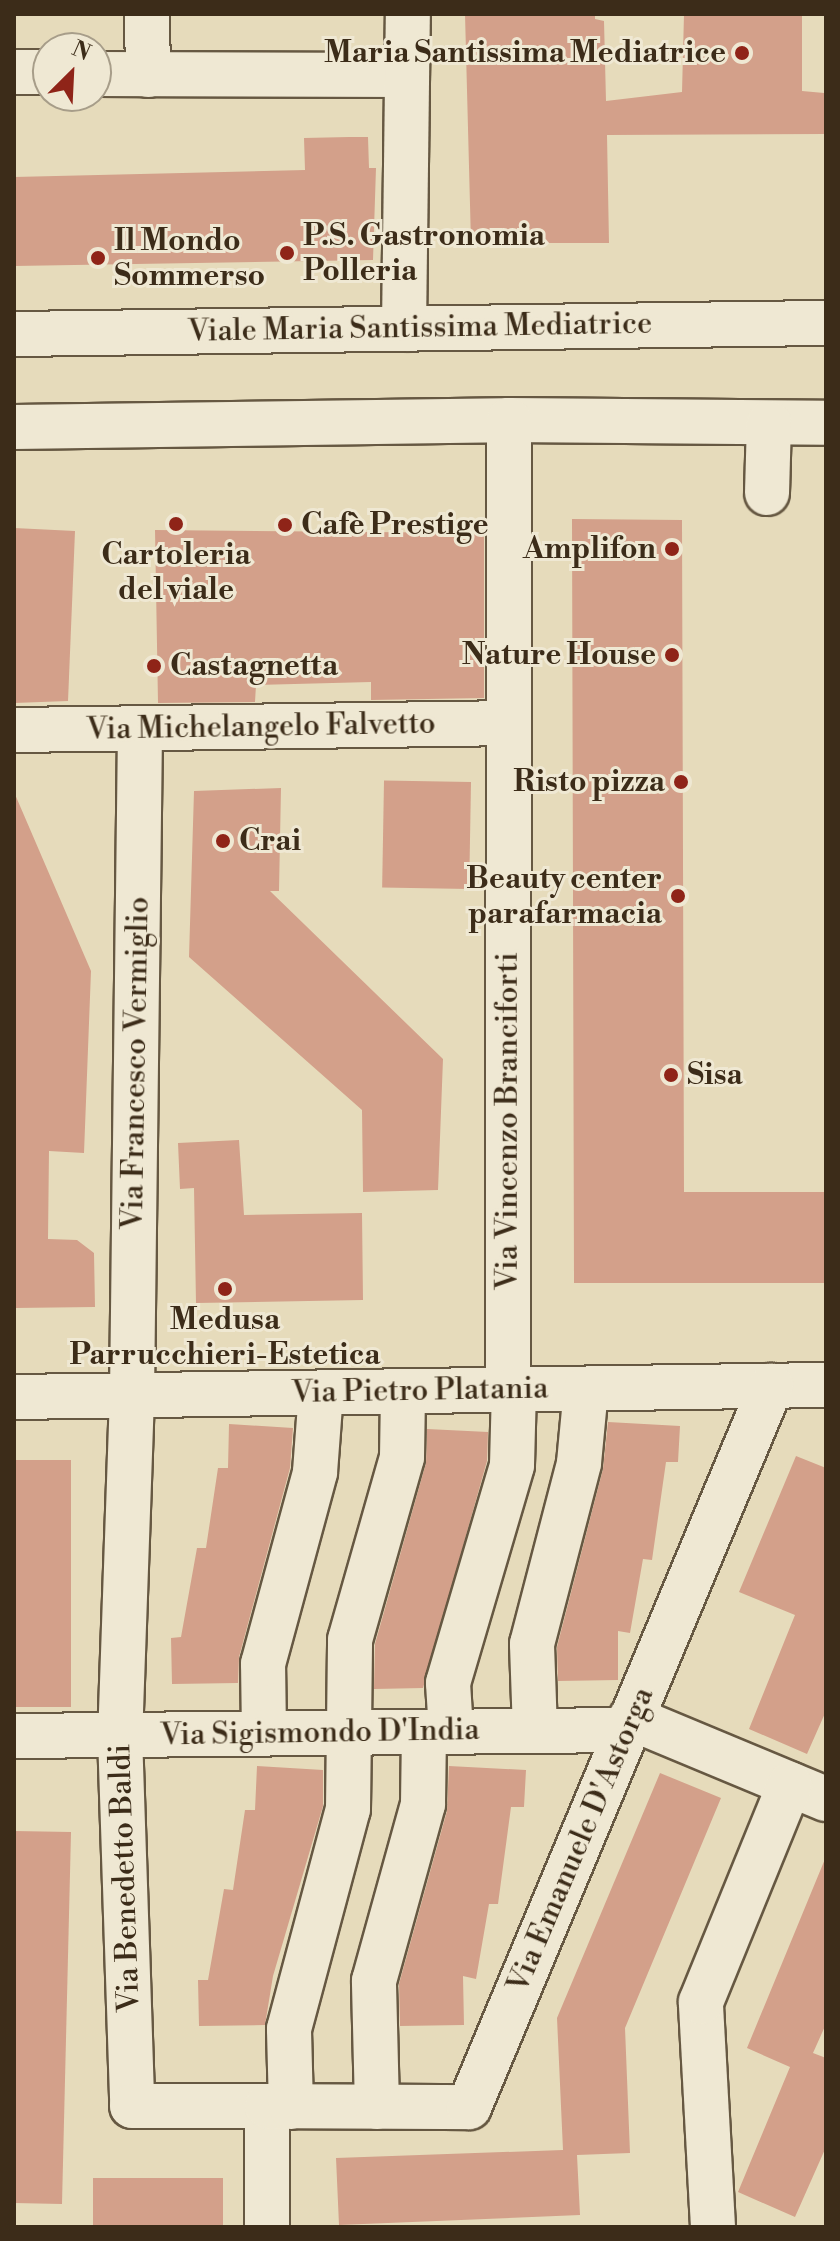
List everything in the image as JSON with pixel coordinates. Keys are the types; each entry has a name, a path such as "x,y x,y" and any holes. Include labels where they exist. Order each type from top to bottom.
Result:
{"street":[{"path":"147,14 148,75"},
{"path":"404,329 408,14"},
{"path":"112,74 407,75"},
{"name":"Viale Maria Santissima Mediatrice","path":"14,334 826,323"},
{"path":"14,427 509,420 826,423"},
{"name":"Via Vincenzo Branciforti","path":"377,2107 374,1981 423,1804 448,1683 512,1465 509,420"},
{"path":"767,493 769,423"},
{"name":"Via Michelangelo Falvetto","path":"14,730 509,723"},
{"name":"Via Francesco Vermiglio","path":"132,1396 140,730"},
{"name":"Via Pietro Platania","path":"14,1397 826,1385"},
{"name":"Via Emanuele D'Astorga","path":"279,2106 469,2107 771,1386"},
{"path":"535,1731 532,1644 579,1463 586,1389"},
{"path":"267,2227 289,2029 348,1809 350,1640 402,1457 403,1392"},
{"path":"264,1733 263,1664 315,1472 321,1393"},
{"name":"Via Benedetto Baldi","path":"132,1396 120,1735 132,2106 279,2106"},
{"name":"Via Sigismondo D'India","path":"14,1736 535,1731 629,1724 808,1791"},
{"path":"712,2209 701,2002 808,1791"}],"building":[{"path":"465,14 595,14 595,19 604,21 606,101 682,92 684,14 802,14 802,91 824,93 825,134 607,135 609,243 471,243"},
{"path":"368,137 369,168 376,168 373,260 14,266 14,177 305,170 304,138"},
{"path":"572,519 682,520 684,1192 826,1192 826,1283 574,1283"},
{"path":"14,528 75,531 68,701 14,703"},
{"path":"155,530 484,533 484,698 371,700 371,682 256,685 255,702 158,703"},
{"path":"384,780 471,782 469,889 382,887"},
{"path":"281,788 279,891 270,891 443,1059 438,1190 363,1192 362,1110 189,957 194,791"},
{"path":"14,792 91,971 84,1153 49,1151 48,1239 77,1240 94,1253 95,1307 14,1308"},
{"path":"239,1140 244,1215 362,1213 363,1300 196,1303 194,1188 180,1189 178,1143"},
{"path":"608,1422 680,1426 678,1462 666,1462 652,1560 643,1559 630,1633 618,1631 618,1680 558,1681 557,1647 603,1469"},
{"path":"229,1424 293,1428 290,1468 239,1657 238,1683 172,1684 171,1638 181,1637 197,1548 206,1548 218,1468 228,1468"},
{"path":"427,1429 488,1432 487,1461 423,1688 374,1689 375,1644 426,1463"},
{"path":"796,1456 826,1468 826,1711 807,1754 749,1729 795,1615 739,1592"},
{"path":"14,1460 71,1460 71,1707 14,1707"},
{"path":"257,1766 323,1770 323,1806 273,1976 265,2025 199,2026 198,1980 208,1980 224,1889 233,1890 245,1810 255,1810"},
{"path":"449,1766 526,1770 524,1807 511,1807 498,1904 489,1904 476,1979 463,1976 464,2025 400,2026 399,1984 447,1811"},
{"path":"660,1773 721,1798 625,2028 630,2153 577,2155 580,2215 339,2225 336,2158 563,2150 557,2018"},
{"path":"14,1831 71,1832 62,2204 14,2203"},
{"path":"825,1859 826,2024 813,2053 826,2058 826,2147 795,2217 738,2192 790,2067 747,2048"},
{"path":"93,2178 223,2178 223,2227 93,2227"}],"place":[{"name":"Maria Santissima Mediatrice","path":"742,53"},
{"name":"P.S. Gastronomia Polleria","path":"287,253"},
{"name":"Il Mondo Sommerso","path":"98,258"},
{"name":"Cartoleria del viale","path":"176,524"},
{"name":"Cafè Prestige","path":"285,525"},
{"name":"Amplifon","path":"672,549"},
{"name":"Nature House","path":"672,655"},
{"name":"Castagnetta","path":"154,666"},
{"name":"Risto pizza","path":"681,782"},
{"name":"Crai","path":"223,841"},
{"name":"Beauty center parafarmacia","path":"678,896"},
{"name":"Sisa","path":"671,1075"},
{"name":"Medusa Parrucchieri-Estetica","path":"225,1289"}]}
